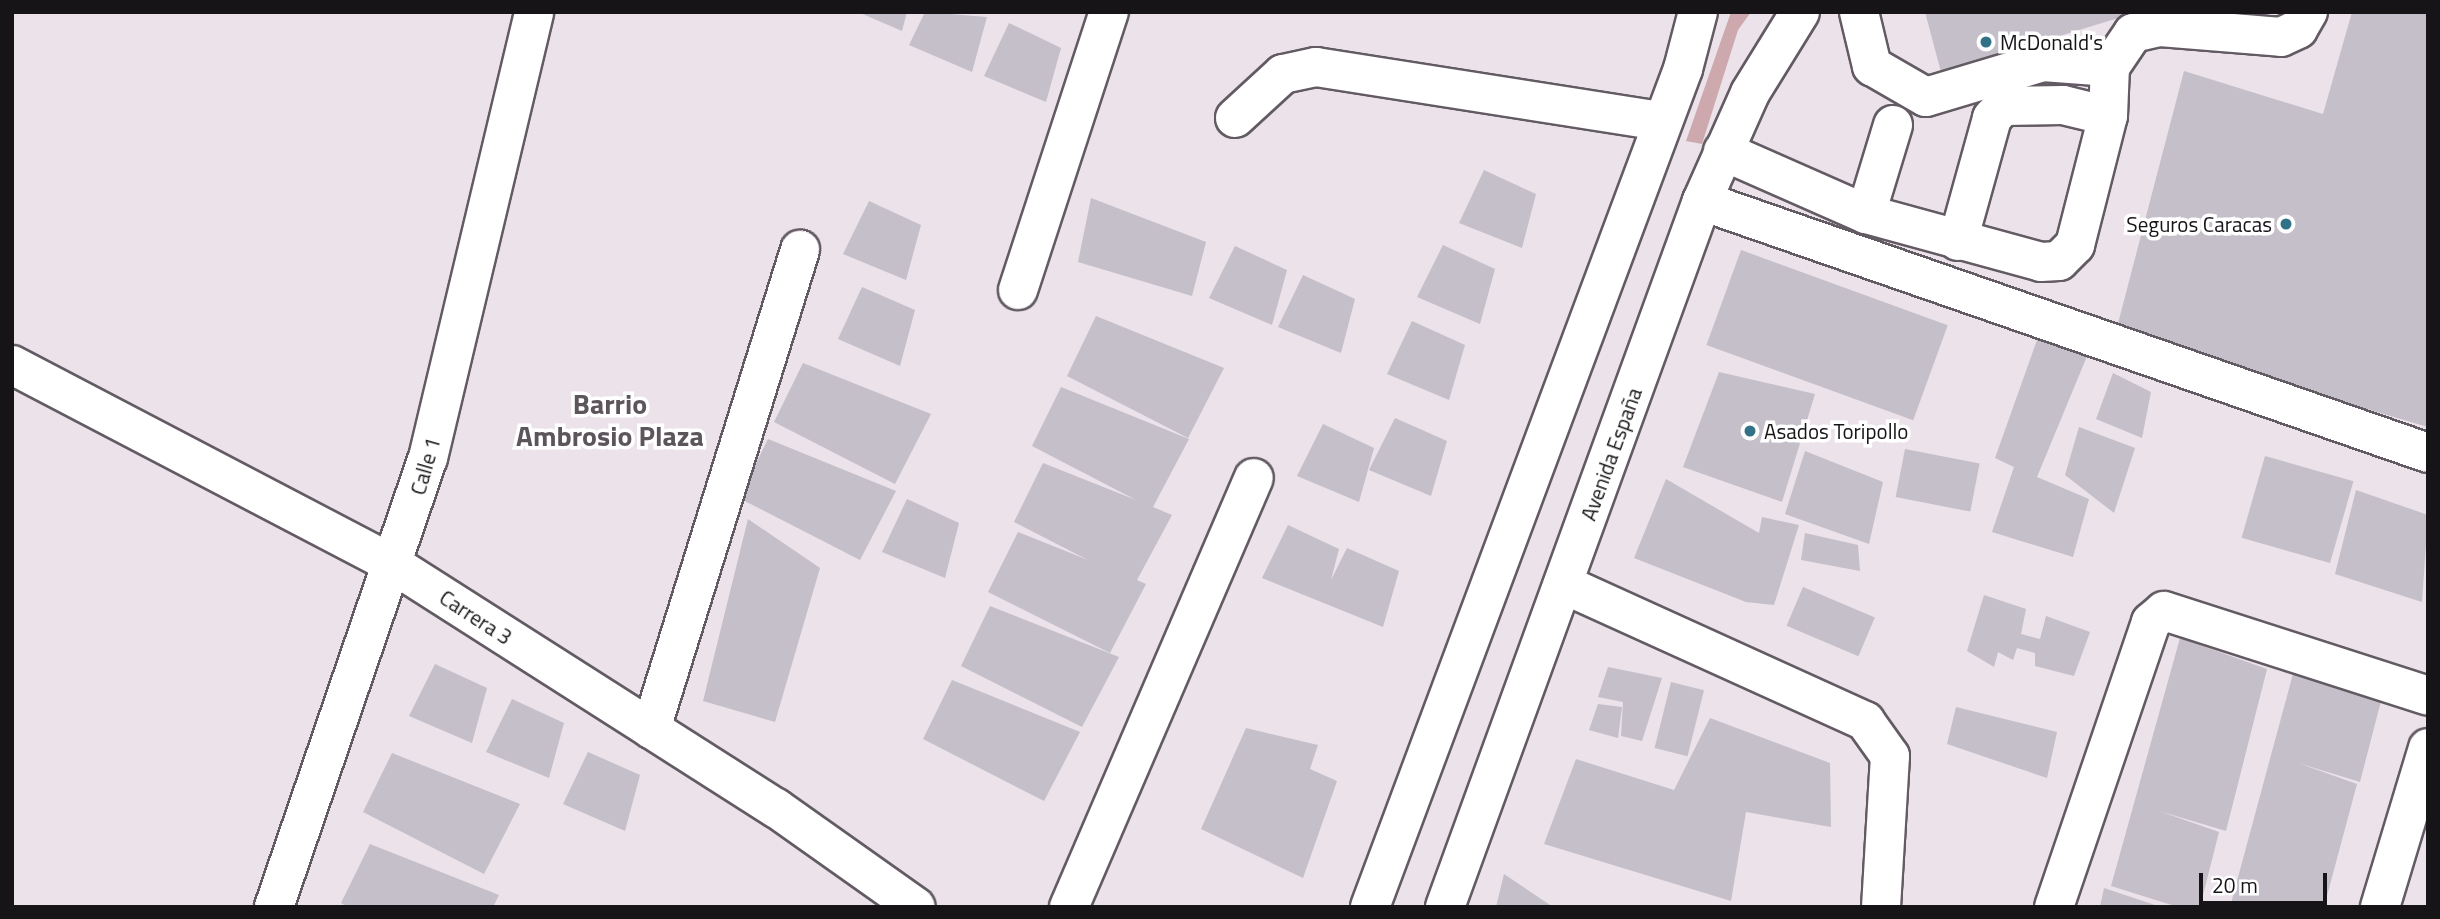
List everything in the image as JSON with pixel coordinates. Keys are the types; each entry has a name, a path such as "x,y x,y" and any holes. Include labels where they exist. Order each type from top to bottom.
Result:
{"street":[{"name":"Calle 1","path":"274,907 394,565 428,458 534,12"},
{"path":"1018,290 1109,12"},
{"path":"1370,907 1662,121 1699,12"},
{"name":"Avenida España","path":"1445,907 1702,201 1723,151 1800,12"},
{"path":"1859,12 1872,66 1926,97 2043,62 2110,67"},
{"path":"1723,151 1866,214 1958,241 2059,261 2075,245 2108,116 2110,67 2133,33 2160,27 2281,37 2298,29 2308,12"},
{"path":"1235,118 1283,74 1317,67 1662,121"},
{"path":"1958,241 1992,118 2003,106 2063,105 2108,116"},
{"path":"1866,214 1893,125"},
{"path":"1702,201 2428,453"},
{"path":"651,729 800,250"},
{"name":"Carrera 3","path":"12,365 394,565 651,729 916,907"},
{"path":"1069,907 1254,478"},
{"path":"1563,584 1865,721 1890,756 1881,907"},
{"path":"2054,907 2151,622 2164,611 2428,696"},
{"path":"2381,907 2428,748"}],"shaded area":[{"path":"1731,12 1751,12 1738,30 1702,144 1686,141"}],"building":[{"path":"858,12 907,12 902,31"},
{"path":"925,12 987,17 972,72 909,45"},
{"name":"McDonald's","path":"1925,12 2135,12 2135,13 1941,72"},
{"name":"Seguros Caracas","path":"2352,12 2428,12 2428,427 2115,335 2184,71 2323,114"},
{"path":"1009,23 1061,48 1046,102 984,76"},
{"path":"1484,170 1536,194 1522,248 1459,223"},
{"path":"1091,198 1206,242 1192,296 1078,262"},
{"path":"869,201 921,225 906,280 843,254"},
{"path":"1443,245 1495,269 1480,324 1417,297"},
{"path":"1235,246 1287,270 1272,325 1209,298"},
{"path":"1741,250 1948,325 1913,420 1706,345"},
{"path":"1303,275 1355,299 1341,353 1278,327"},
{"path":"862,287 915,310 900,366 838,339"},
{"path":"1096,316 1224,368 1188,438 1067,376"},
{"path":"1412,321 1465,345 1449,400 1387,374"},
{"path":"2042,326 2090,349 2037,477 2089,499 2073,557 1992,532 2014,467 1995,458"},
{"path":"803,363 931,414 895,484 774,422"},
{"name":"Asados Toripollo","path":"1719,372 1815,394 1782,502 1683,467"},
{"path":"2113,373 2151,392 2142,438 2096,419"},
{"path":"1061,387 1189,439 1153,507 1172,515 1137,580 1146,584 1110,653 988,592 1018,532 1088,560 1014,522 1043,463 1136,500 1032,446"},
{"path":"1395,418 1447,441 1431,496 1369,470"},
{"path":"1323,424 1374,448 1359,502 1297,476"},
{"path":"2079,427 2135,448 2114,513 2065,475"},
{"path":"768,439 896,491 860,560 739,498"},
{"path":"1905,449 1980,464 1970,512 1896,497"},
{"path":"1805,451 1883,482 1869,544 1785,514"},
{"path":"2265,456 2353,481 2330,563 2242,538"},
{"path":"1666,479 1759,533 1762,517 1799,525 1774,605 1746,602 1634,558"},
{"path":"2356,490 2428,515 2422,602 2335,574"},
{"path":"907,499 959,523 945,578 882,552"},
{"path":"748,519 820,568 775,722 703,701"},
{"path":"1288,525 1339,549 1331,580 1347,548 1399,571 1383,627 1262,578"},
{"path":"1805,533 1858,545 1860,571 1801,560"},
{"path":"1803,587 1875,617 1858,656 1787,626"},
{"path":"1984,595 2026,609 2021,634 2040,639 2046,616 2090,632 2074,676 2035,666 2035,653 2017,648 2013,660 1998,652 1994,667 1967,651"},
{"path":"990,606 1119,657 1082,727 961,666"},
{"path":"2180,638 2267,669 2226,831 2159,811 2219,832 2200,907 2178,907 2111,886"},
{"path":"435,664 487,688 472,743 409,716"},
{"path":"1608,667 1662,678 1642,741 1621,736 1623,702 1598,697"},
{"path":"2294,670 2381,701 2360,782 2298,763 2357,784 2324,907 2230,907"},
{"path":"952,680 1080,732 1044,801 923,739"},
{"path":"1671,682 1704,690 1688,756 1655,748"},
{"path":"512,699 564,723 549,778 486,752"},
{"path":"1598,704 1622,707 1618,738 1589,730"},
{"path":"1956,707 2057,732 2047,778 1947,744"},
{"path":"1710,718 1830,763 1831,827 1746,812 1731,901 1544,844 1576,759 1674,790"},
{"path":"1246,728 1318,745 1310,769 1337,781 1303,878 1201,829"},
{"path":"588,752 640,775 625,831 563,804"},
{"path":"392,753 520,804 484,874 363,812"},
{"path":"370,844 499,895 493,907 348,907 341,903"},
{"path":"1504,874 1553,907 1496,907"},
{"path":"2104,888 2158,906 2158,907 2100,907"}],"place":[{"name":"McDonald's","path":"1986,42"},
{"name":"Seguros Caracas","path":"2286,224"},
{"name":"Asados Toripollo","path":"1750,431"}],"district":[{"name":"Barrio Ambrosio Plaza","path":"610,420"}]}
